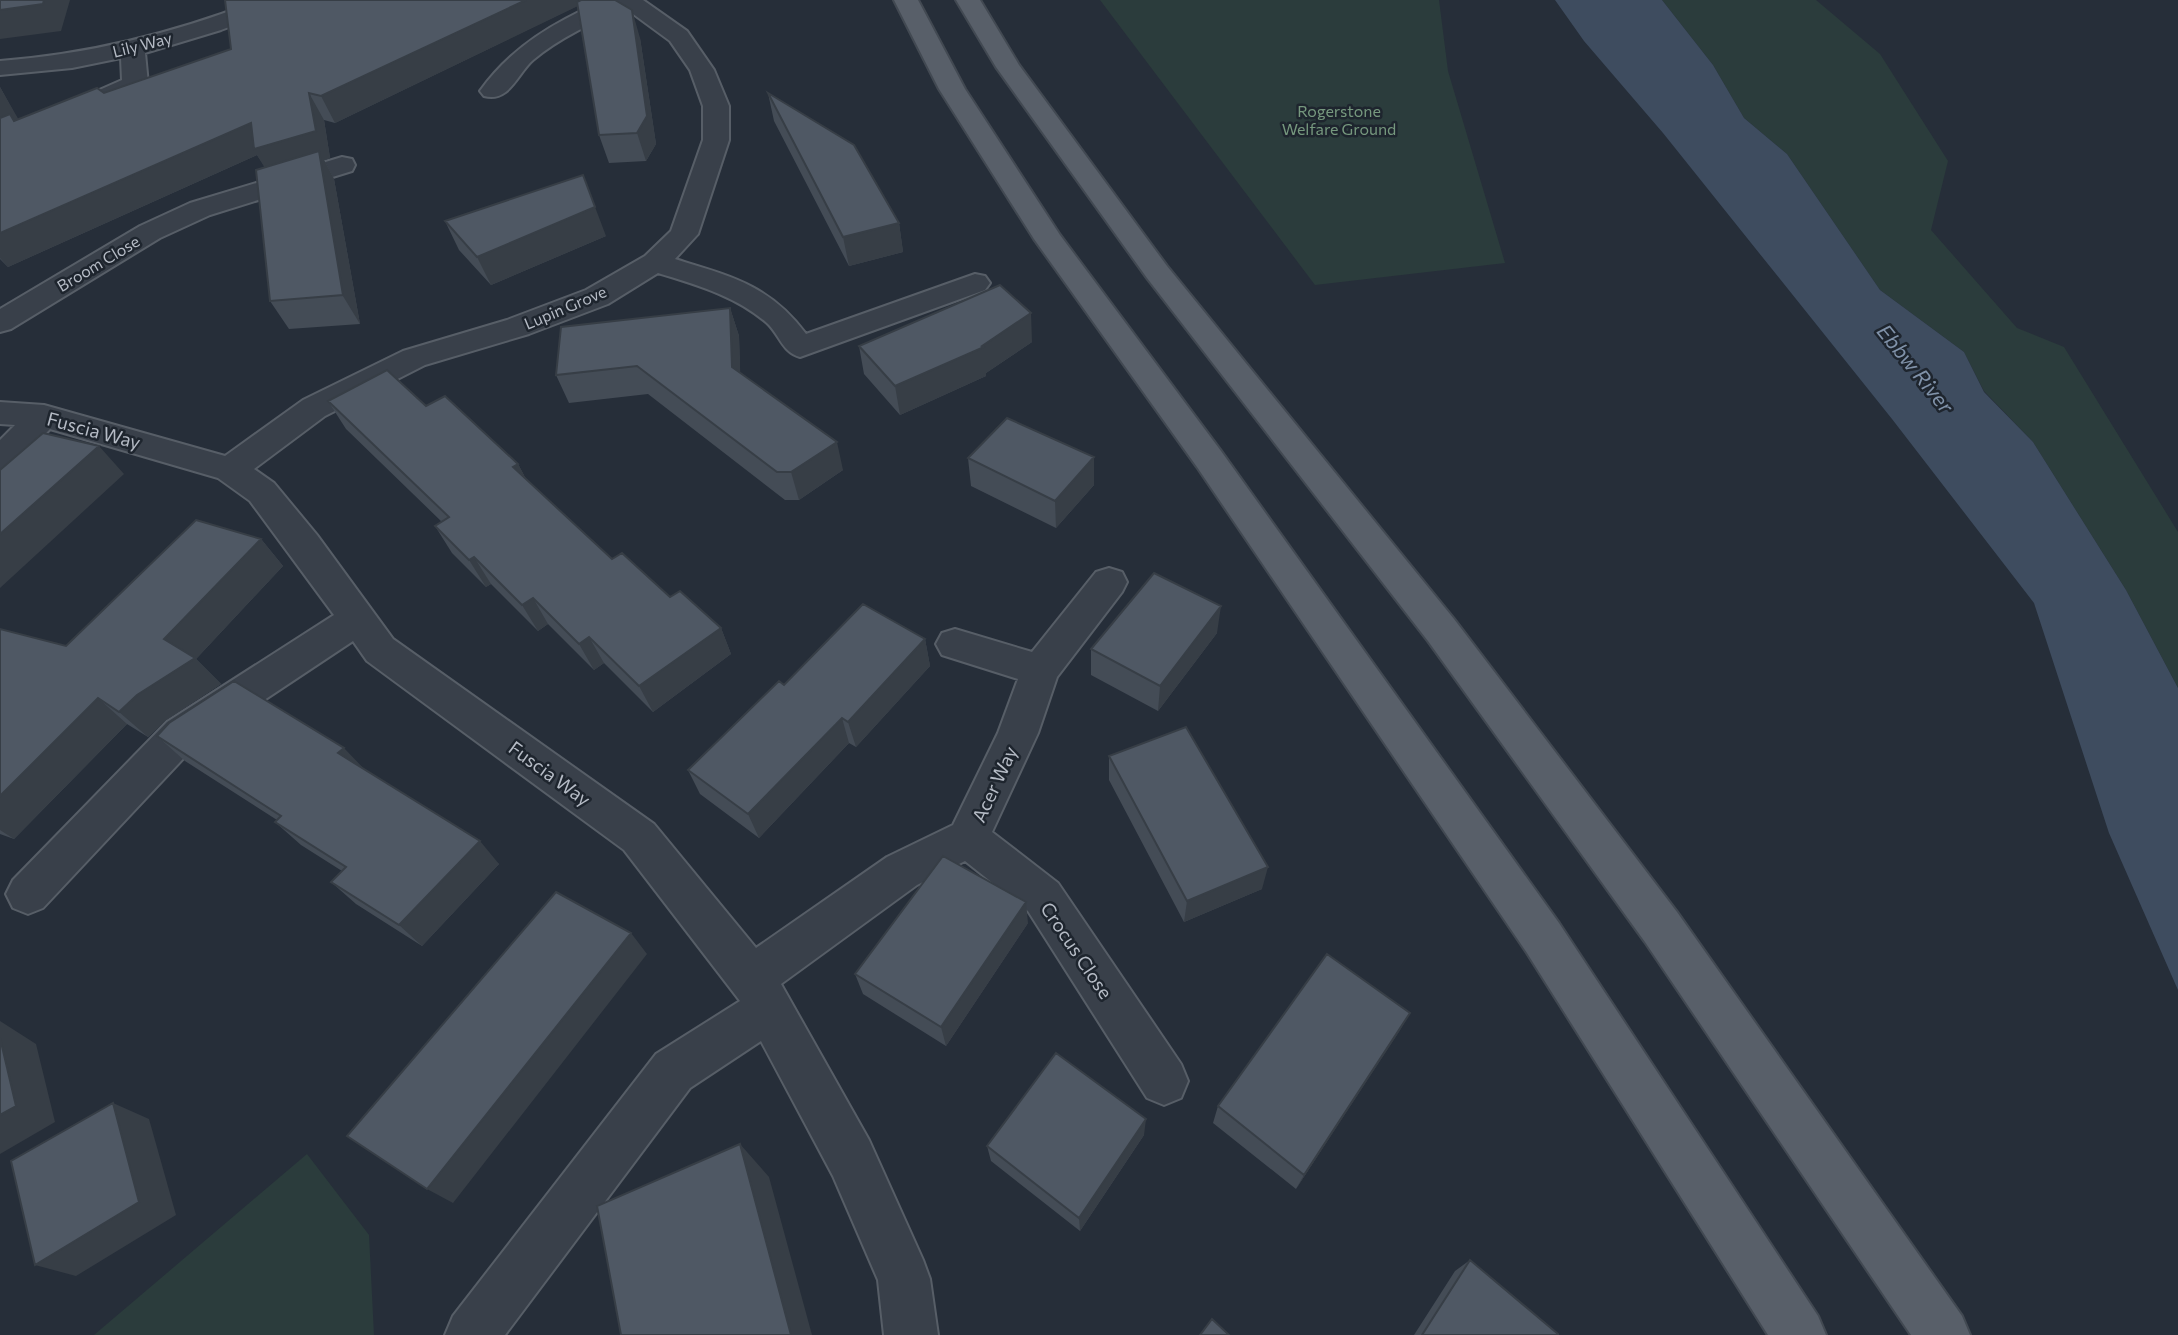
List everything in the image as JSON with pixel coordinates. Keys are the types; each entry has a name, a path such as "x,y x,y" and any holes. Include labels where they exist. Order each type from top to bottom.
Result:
{"main road":[{"path":"906,0 952,89 1048,239 1209,458 1543,938 1798,1335"},
{"path":"968,0 1008,67 1157,272 1441,630 1661,927 1942,1335"}],"street":[{"name":"Lily Way","path":"0,68 33,67 132,48 187,33 280,0"},
{"name":"Lupin Grove","path":"230,469 314,408 414,358 518,327 597,297 655,262 684,233 716,140 716,106 702,70 679,36 626,0 581,19 524,55 493,91"},
{"path":"0,144 135,84 132,48"},
{"name":"Broom Close","path":"0,322 150,232 200,209 342,165"},
{"path":"655,262 729,285 778,317 800,347 975,283"},
{"name":"Fuscia Way","path":"0,413 44,416 230,469 262,492 380,650 639,837 760,993 851,1158 904,1279 911,1335"},
{"path":"0,460 44,416"},
{"name":"Acer Way","path":"472,1335 673,1071 902,871 968,838 1018,733 1040,670 1109,582"},
{"path":"28,894 181,734 357,619"},
{"path":"955,644 1040,670"},
{"name":"Crocus Close","path":"968,838 1043,897 1164,1081"}],"green space":[{"name":"Rogerstone Welfare Ground","path":"1100,0 1439,0 1448,71 1505,263 1315,285"},
{"path":"1662,0 1816,0 1880,54 1948,161 1931,230 2017,328 2064,347 2178,532 2178,688 2126,590 2033,442 1984,391 1964,352 1880,290 1787,154 1744,118 1713,65"},
{"path":"307,1154 369,1235 374,1335 94,1335"}],"water":[{"name":"Ebbw River","path":"1555,0 1662,0 1713,65 1744,118 1787,154 1880,290 1964,352 1984,392 2033,442 2126,590 2178,688 2178,990 2109,833 2034,603 1892,419 1663,133 1584,41"}],"building":[{"path":"0,0 44,0 43,4 0,10"},
{"path":"225,0 526,0 321,96 309,93 316,131 254,149 251,123 0,233 0,118 10,114 14,121 97,88 104,93 231,49"},
{"path":"615,0 632,10 647,116 637,133 599,135 577,2"},
{"path":"768,93 854,145 899,223 843,237"},
{"path":"319,151 343,295 270,301 256,170"},
{"path":"583,175 595,207 477,257 445,221"},
{"path":"1000,285 1031,313 982,346 984,347 895,386 859,346"},
{"path":"730,308 732,367 837,442 791,472 777,472 637,366 556,375 561,327"},
{"path":"387,370 426,406 445,396 518,464 513,467 612,559 622,553 670,597 680,591 721,628 639,686 589,637 579,644 533,598 522,605 474,557 469,560 435,526 449,517 328,401"},
{"path":"1007,418 1094,457 1055,501 968,458"},
{"path":"43,433 99,446 0,534 0,470"},
{"path":"196,520 261,539 164,639 195,658 137,695 119,712 98,698 0,796 0,629 66,646"},
{"path":"1154,573 1221,606 1160,686 1091,649"},
{"path":"863,604 925,639 848,722 842,718 748,814 688,770 779,681 784,685"},
{"path":"234,681 344,748 338,753 480,841 399,925 331,882 346,867 275,822 281,816 157,736 169,723"},
{"path":"1186,727 1268,867 1187,901 1109,756"},
{"path":"943,856 1026,902 941,1027 855,974"},
{"path":"556,892 631,933 427,1189 347,1136"},
{"path":"1327,954 1410,1013 1304,1175 1218,1106"},
{"path":"0,1038 16,1106 0,1115"},
{"path":"1056,1053 1146,1119 1079,1218 987,1146"},
{"path":"113,1103 139,1202 35,1265 11,1161"},
{"path":"740,1144 791,1335 621,1335 597,1206"},
{"path":"1470,1260 1558,1334 1558,1335 1422,1335"},
{"path":"1212,1319 1229,1335 1200,1335"}]}
